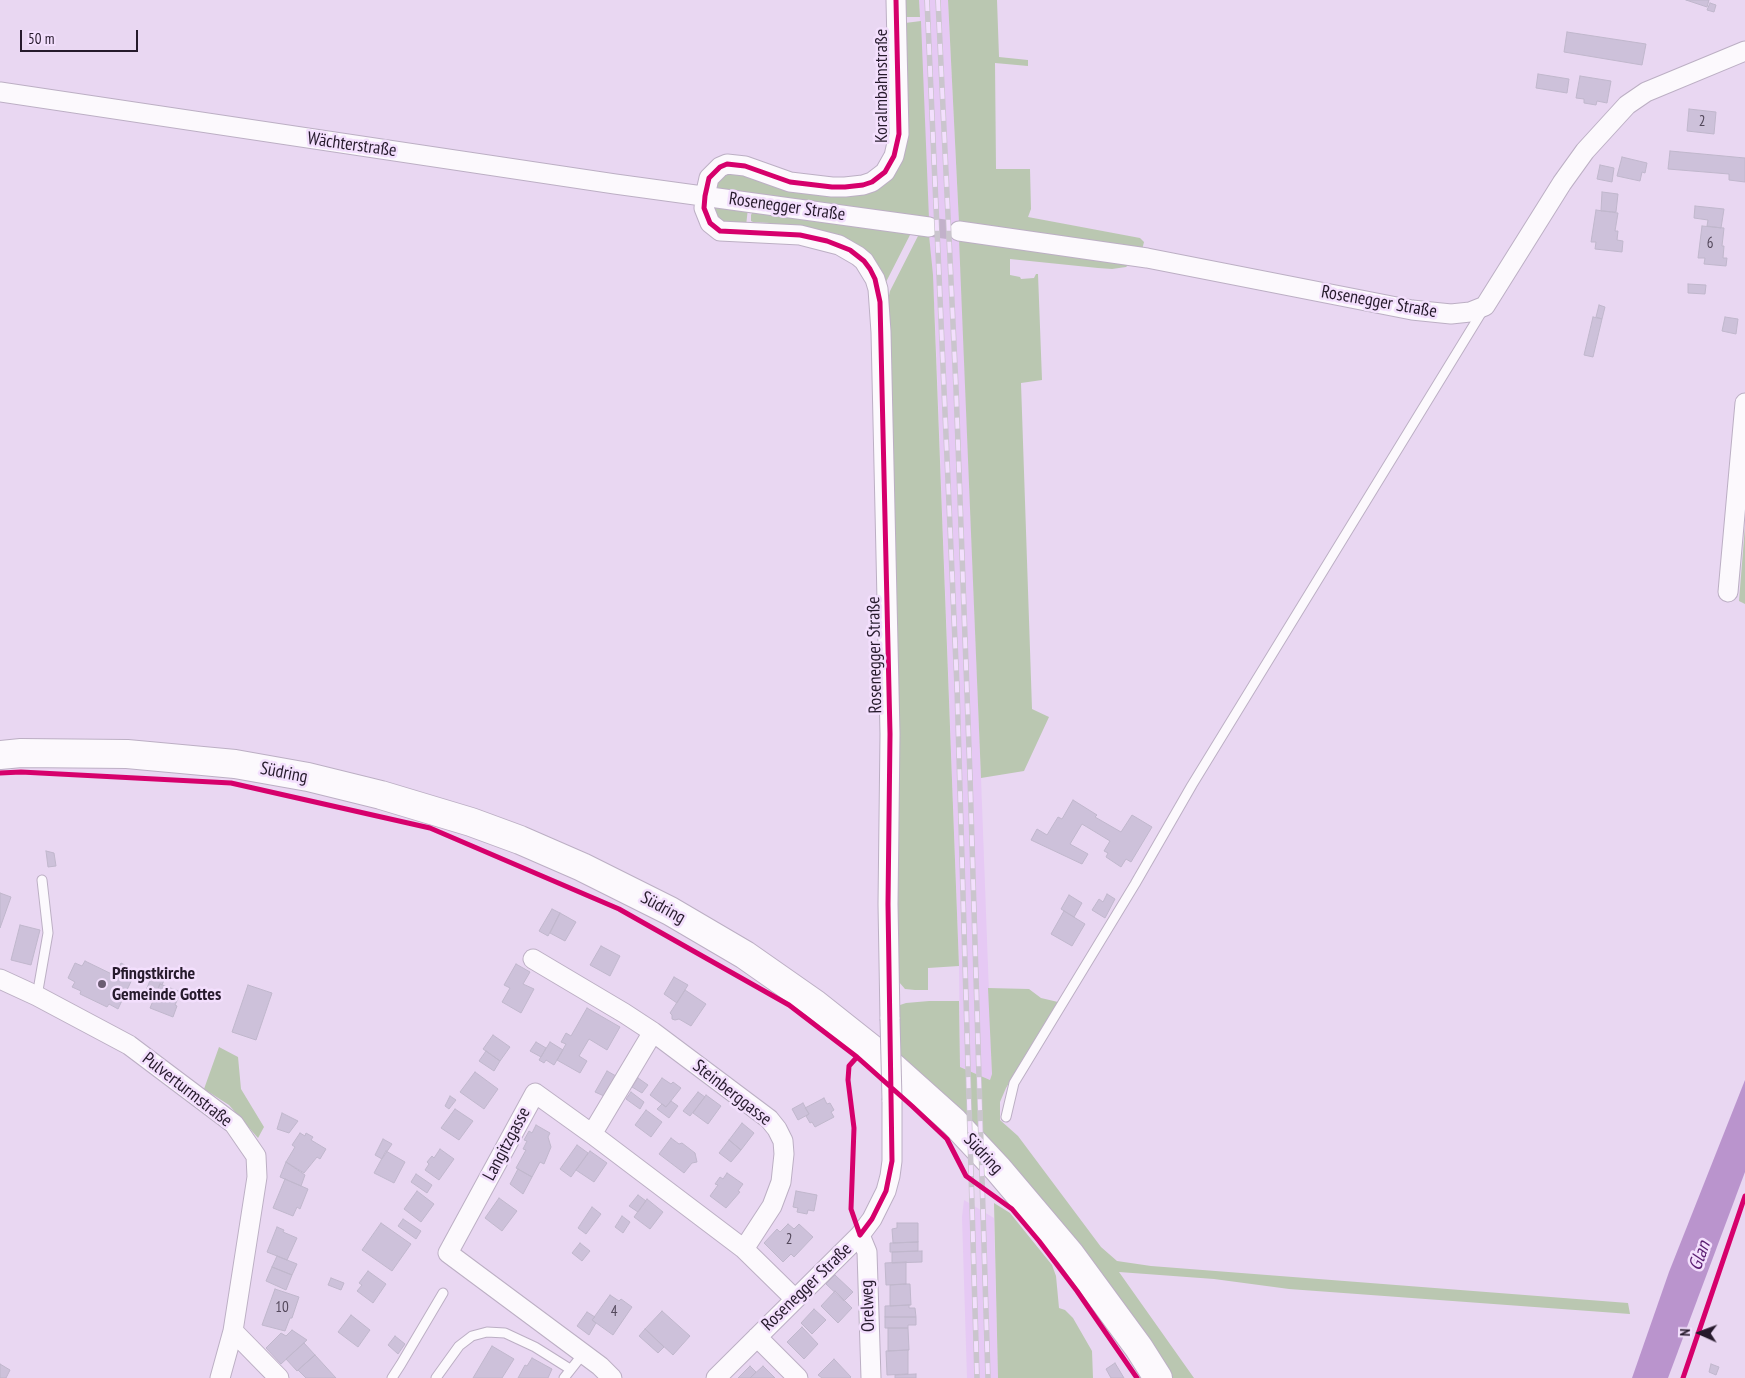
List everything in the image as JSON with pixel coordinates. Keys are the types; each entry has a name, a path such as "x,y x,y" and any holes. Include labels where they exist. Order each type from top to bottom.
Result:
{"main road":[{"name":"Südring","path":"0,755 21,753 127,754 235,764 326,782 426,808 520,840 582,867 670,911 745,956 815,1004 878,1054 954,1122 998,1169 1070,1254 1139,1348 1158,1378"}],"street":[{"name":"Koralmbahnstraße","path":"705,196 709,178 720,167 727,164 746,166 790,182 846,188 872,182 885,172 894,156 899,134 896,0"},
{"path":"1486,306 1562,182 1585,151 1627,105 1646,92 1745,50"},
{"name":"Wächterstraße","path":"0,92 705,196"},
{"name":"Rosenegger Straße","path":"716,1378 860,1235 880,1205 890,1176 892,1161 892,1100 888,904 890,734 881,332 878,289 872,274 864,262 858,256 839,245 800,235 728,232 714,228 706,216 705,196 929,227"},
{"name":"Rosenegger Straße","path":"959,231 1147,258 1412,310 1451,314 1470,312 1486,306"},
{"path":"1728,592 1745,403"},
{"name":"Steinberggasse","path":"533,960 653,1032 769,1119 777,1129 782,1141 784,1154 781,1182 772,1206 744,1249"},
{"name":"Pulverturmstraße","path":"0,979 37,996 129,1046 234,1124 256,1156 257,1177 233,1331 220,1378"},
{"path":"592,1134 653,1032"},
{"name":"Langitzgasse","path":"612,1378 600,1366 448,1253 535,1092 744,1249 795,1299"},
{"name":"Orelweg","path":"860,1235 866,1252 871,1378"},
{"path":"233,1331 279,1378"},
{"path":"756,1337 798,1378"}],"lane":[{"path":"1006,1117 1014,1083 1135,884 1192,785 1486,306"},
{"path":"37,996 48,933 42,880"},
{"path":"392,1378 443,1293"},
{"path":"436,1378 458,1346 472,1336 487,1332 505,1333 535,1347 570,1369"},
{"path":"564,1378 583,1354"}],"shaded area":[{"path":"919,0 948,0 959,223 981,778 992,1074 990,1080 960,1067 959,966 935,318 929,235"},
{"path":"964,1200 994,1218 998,1378 967,1378 962,1217"}],"green space":[{"path":"901,0 919,0 920,17 905,17"},
{"path":"948,0 997,0 999,57 1028,60 1028,66 995,63 996,169 1030,169 1031,209 1028,217 1140,238 1144,242 1142,250 959,223"},
{"path":"921,21 929,219 719,189 716,186 720,172 885,181 905,23"},
{"path":"715,207 748,208 746,226 721,224 714,211"},
{"path":"753,211 911,233 885,284 878,269 773,227 770,223 753,222 751,221 751,215"},
{"path":"919,234 929,235 933,275 959,966 928,968 928,990 905,989 896,975 887,304 890,291"},
{"path":"959,239 1129,264 1126,267 1112,269 1010,259 1010,275 1020,277 1021,279 1034,278 1038,274 1042,380 1021,383 1032,709 1049,717 1024,771 981,778"},
{"path":"1745,526 1745,604 1739,601"},
{"path":"988,988 1029,989 1041,998 1058,1002 1006,1088 1000,1102 1000,1120 1018,1136 1101,1247 1117,1261 1151,1266 1628,1303 1630,1314 1289,1289 1214,1279 1119,1272 1194,1378 1171,1378 898,1054 898,1007 900,1005 929,1001 959,1001 960,1067 990,1080 992,1074"},
{"path":"219,1047 238,1057 241,1089 264,1127 258,1138 229,1105 204,1089"},
{"path":"994,1203 1010,1213 1052,1265 1056,1276 1059,1308 1065,1310 1073,1318 1092,1351 1093,1378 998,1378"}],"water":[{"name":"Glan","path":"1745,1080 1745,1172 1668,1378 1632,1378 1669,1272"}],"building":[{"path":"1686,0 1709,0 1707,7"},
{"path":"1710,3 1716,5 1714,12 1707,10"},
{"path":"1567,32 1646,44 1642,65 1564,52"},
{"path":"1538,74 1569,79 1567,93 1536,88"},
{"path":"1580,76 1611,81 1607,103 1597,101 1596,105 1584,103 1584,99 1576,98"},
{"path":"1689,109 1716,112 1714,134 1687,131"},
{"path":"1670,151 1745,158 1745,182 1729,180 1729,174 1668,169"},
{"path":"1622,157 1647,163 1645,173 1642,172 1640,181 1617,176"},
{"path":"1600,165 1614,168 1612,182 1597,179"},
{"path":"1602,192 1618,194 1616,212 1601,211"},
{"path":"1695,206 1724,209 1721,228 1707,226 1708,220 1694,218"},
{"path":"1596,210 1618,213 1615,231 1618,231 1617,240 1623,241 1622,252 1595,249 1596,242 1591,242"},
{"path":"1702,226 1724,228 1722,246 1724,246 1723,258 1727,258 1726,266 1704,264 1705,258 1698,258"},
{"path":"1688,284 1706,285 1705,294 1688,293"},
{"path":"1599,305 1605,307 1602,319 1596,317"},
{"path":"1593,317 1602,319 1593,357 1584,355"},
{"path":"1725,317 1738,319 1736,334 1722,331"},
{"path":"1073,800 1097,815 1095,817 1121,832 1132,815 1152,827 1131,862 1126,859 1121,867 1106,857 1108,853 1104,851 1110,841 1082,824 1070,844 1088,854 1082,864 1031,840 1037,829 1047,835 1058,817 1062,819"},
{"path":"46,851 54,853 56,866 48,867"},
{"path":"0,893 11,897 0,928"},
{"path":"1107,894 1115,899 1105,918 1092,910 1099,899 1103,902"},
{"path":"1069,895 1082,903 1074,917 1061,909"},
{"path":"552,909 560,913 548,936 539,931"},
{"path":"1064,911 1085,924 1072,946 1051,934"},
{"path":"560,913 576,922 565,941 550,933"},
{"path":"20,925 40,930 31,965 11,960"},
{"path":"601,946 620,956 610,976 590,965"},
{"name":"Pfingstkirche Gemeinde Gottes","path":"85,961 122,979 125,973 118,969 121,963 136,971 118,1009 109,1004 107,1007 80,994 81,991 72,987 75,982 68,978 75,963 82,966"},
{"path":"516,964 530,972 523,984 534,989 521,1013 502,1002 510,988 504,985"},
{"path":"153,973 165,978 154,997 145,993"},
{"path":"674,977 688,985 677,1003 664,994"},
{"path":"160,984 181,992 175,1005 177,1006 173,1017 150,1008"},
{"path":"248,985 272,993 256,1040 232,1032"},
{"path":"685,990 706,1004 691,1026 679,1019 672,1019 670,1013"},
{"path":"587,1008 620,1027 607,1050 589,1039 579,1056 587,1061 580,1073 557,1060 566,1044 561,1042 566,1033 571,1036"},
{"path":"493,1035 510,1047 500,1061 483,1049"},
{"path":"536,1042 546,1048 541,1057 530,1051"},
{"path":"550,1042 563,1050 554,1065 546,1060 544,1063 539,1060"},
{"path":"486,1051 500,1061 494,1071 479,1061"},
{"path":"607,1071 616,1076 604,1096 595,1092"},
{"path":"475,1072 498,1089 484,1109 460,1092"},
{"path":"638,1078 648,1085 642,1093 632,1087"},
{"path":"662,1078 671,1084 673,1082 681,1088 666,1107 650,1095"},
{"path":"631,1092 644,1102 640,1109 626,1099"},
{"path":"698,1092 705,1097 690,1116 683,1111"},
{"path":"706,1095 721,1106 708,1124 693,1113"},
{"path":"450,1096 456,1100 449,1109 445,1106"},
{"path":"824,1098 827,1104 830,1103 834,1110 831,1112 834,1117 815,1127 806,1116 809,1114 805,1108"},
{"path":"671,1101 678,1106 669,1118 657,1109 662,1104 666,1107"},
{"path":"803,1103 809,1114 798,1120 792,1109"},
{"path":"455,1109 473,1121 459,1140 441,1128"},
{"path":"646,1110 662,1122 651,1137 635,1125"},
{"path":"282,1113 298,1121 289,1133 277,1129"},
{"path":"742,1123 754,1133 741,1150 729,1140"},
{"path":"536,1125 550,1133 548,1137 551,1147 544,1164 540,1162 532,1177 516,1168 526,1150 523,1149 527,1141 524,1140 529,1131 532,1133"},
{"path":"300,1133 305,1136 306,1133 313,1137 311,1140 326,1149 320,1159 317,1157 304,1173 286,1162 295,1147 292,1145"},
{"path":"671,1138 679,1144 682,1143 695,1153 697,1162 692,1163 684,1173 659,1154"},
{"path":"383,1139 392,1144 382,1159 375,1155"},
{"path":"729,1140 741,1150 731,1162 719,1153"},
{"path":"577,1145 588,1153 571,1177 560,1169"},
{"path":"440,1149 454,1159 439,1180 425,1170 429,1164 427,1162 432,1156 434,1158"},
{"path":"386,1151 405,1162 394,1183 374,1173"},
{"path":"590,1151 607,1163 594,1182 576,1170"},
{"path":"286,1162 305,1175 301,1186 280,1177"},
{"path":"518,1169 532,1177 523,1194 510,1184"},
{"path":"727,1173 743,1184 738,1191 740,1192 726,1208 710,1196 718,1185 715,1184 720,1177 723,1179"},
{"path":"416,1174 432,1185 427,1193 411,1182"},
{"path":"285,1179 308,1189 300,1209 297,1207 293,1216 273,1208"},
{"path":"417,1191 434,1204 421,1222 404,1209"},
{"path":"796,1191 817,1195 814,1211 808,1210 807,1214 797,1212 798,1208 793,1207"},
{"path":"638,1195 646,1201 638,1212 629,1206"},
{"path":"499,1198 517,1211 502,1231 485,1218"},
{"path":"647,1199 663,1212 650,1229 634,1217"},
{"path":"592,1207 601,1214 586,1234 578,1228"},
{"path":"622,1216 630,1222 623,1233 615,1227"},
{"path":"403,1219 421,1231 416,1239 398,1226"},
{"path":"381,1223 411,1244 392,1271 362,1250"},
{"path":"897,1223 918,1223 918,1242 893,1243 892,1229 897,1228"},
{"path":"788,1224 794,1229 799,1224 813,1237 794,1257 791,1254 783,1262 764,1243 777,1229 780,1232"},
{"path":"277,1227 297,1238 287,1260 267,1252"},
{"path":"918,1242 918,1251 890,1252 890,1243"},
{"path":"580,1243 590,1251 582,1261 572,1253"},
{"path":"922,1251 922,1262 892,1263 892,1252"},
{"path":"277,1256 297,1264 292,1275 272,1267"},
{"path":"906,1262 906,1284 886,1285 885,1263"},
{"path":"272,1267 292,1275 286,1290 266,1281"},
{"path":"368,1271 386,1284 373,1303 357,1291 362,1285 359,1283"},
{"path":"835,1275 853,1292 844,1301 826,1284"},
{"path":"331,1278 344,1283 341,1290 328,1285"},
{"path":"910,1284 911,1305 890,1306 890,1285"},
{"path":"275,1289 299,1297 292,1318 290,1318 285,1331 262,1325"},
{"path":"835,1291 852,1308 838,1323 821,1306"},
{"path":"610,1295 619,1301 621,1299 632,1307 613,1335 592,1320"},
{"path":"909,1305 909,1308 915,1308 916,1317 885,1317 885,1306"},
{"path":"814,1309 826,1320 812,1334 801,1323"},
{"path":"662,1311 690,1336 673,1355 645,1329"},
{"path":"587,1312 595,1317 592,1320 596,1323 589,1335 577,1326"},
{"path":"351,1315 370,1330 358,1347 338,1332"},
{"path":"885,1317 916,1317 916,1325 908,1325 908,1328 885,1328"},
{"path":"802,1327 818,1344 804,1359 787,1342"},
{"path":"888,1328 908,1328 909,1350 888,1351"},
{"path":"645,1329 664,1347 658,1353 639,1336"},
{"path":"292,1330 307,1340 281,1364 266,1348 281,1333 286,1336"},
{"path":"395,1336 405,1344 398,1354 388,1345"},
{"path":"304,1343 315,1355 297,1371 286,1359"},
{"path":"492,1346 514,1359 502,1378 473,1378"},
{"path":"908,1350 908,1374 887,1375 886,1351"},
{"path":"315,1355 336,1378 306,1378 298,1370"},
{"path":"532,1358 552,1369 548,1378 518,1378 525,1365 527,1366"},
{"path":"834,1359 850,1378 822,1378 818,1375"},
{"path":"1115,1363 1124,1378 1111,1378 1106,1369"},
{"path":"0,1364 10,1370 6,1378 0,1378"},
{"path":"1711,1364 1719,1367 1716,1375 1709,1372"},
{"path":"750,1366 756,1372 750,1378 738,1378"},
{"path":"763,1366 775,1378 750,1378"},
{"path":"916,1374 916,1378 895,1378 895,1375"}],"tunnel":[{"path":"929,227 959,231"}],"railway":[{"path":"927,0 957,687 977,1378"},
{"path":"938,0 956,388 988,1378"}],"cycle path":[{"path":"860,1235 872,1219 886,1191 892,1161 888,904 890,734 880,302 875,279 870,269 864,261 850,250 827,241 800,235 720,231 710,223 704,208 709,178 720,167 727,164 745,166 790,182 832,187 863,185 872,182 885,172 894,156 899,134 896,0"},
{"path":"0,773 21,772 231,783 430,828 619,909 789,1005 857,1057 912,1106 947,1139 966,1176 1012,1209 1039,1241 1077,1291 1137,1378"},
{"path":"857,1057 849,1066 848,1080 854,1128 851,1209 860,1235"},
{"path":"1683,1378 1745,1196"}],"place":[{"name":"Pfingstkirche Gemeinde Gottes","path":"102,984"}]}
